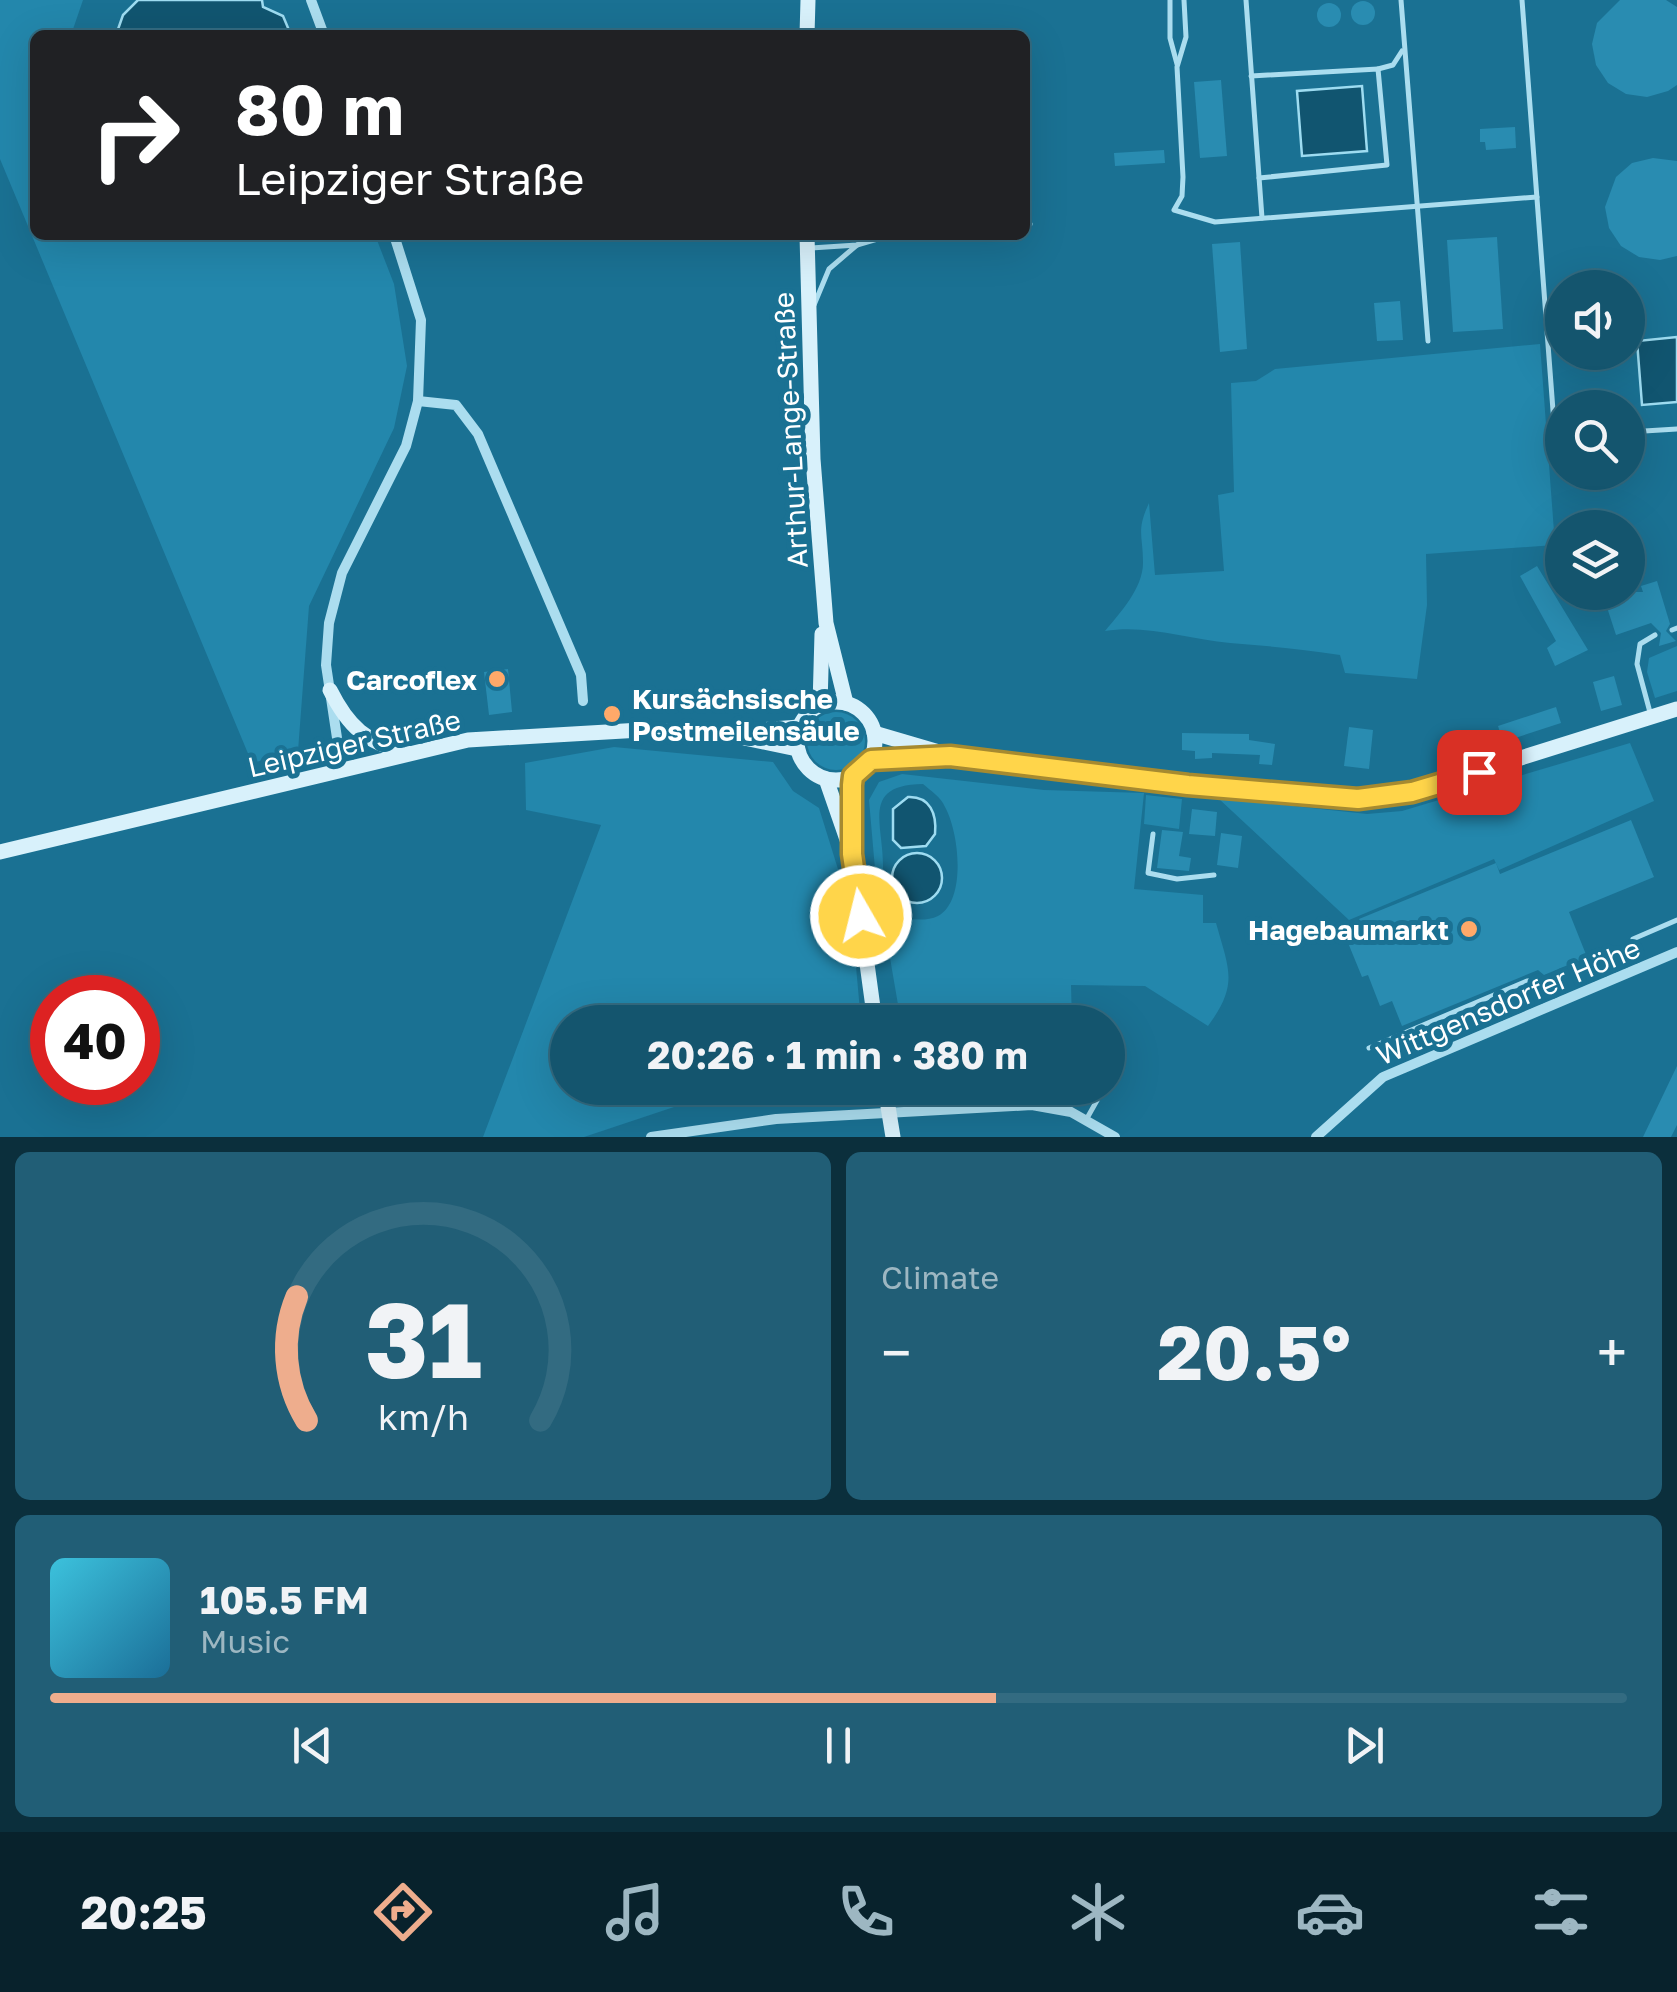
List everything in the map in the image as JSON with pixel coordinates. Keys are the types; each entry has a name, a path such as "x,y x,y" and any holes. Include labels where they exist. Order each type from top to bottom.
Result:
{"main road":[{"path":"807,30 808,0"},
{"name":"Arthur-Lange-Straße","path":"807,242 826,623 820,705"},
{"name":"Arthur-Lange-Straße","path":"826,623 846,703"},
{"path":"330,690 356,732 370,742 410,753"},
{"path":"871,760 874,733 865,714 846,703 820,705 799,727 797,749 808,770 826,779 853,776 871,760 950,756"},
{"path":"874,733 950,756 1202,787 1387,798 1677,709"},
{"name":"Leipziger Straße","path":"0,852 468,740 568,731 725,734 799,727"},
{"name":"Leipziger Straße","path":"725,734 797,749"},
{"path":"853,776 852,854 873,1005"},
{"path":"826,779 852,854"},
{"path":"888,1105 893,1137"}],"street":[{"path":"311,0 322,30"},
{"path":"342,771 330,690 328,622 342,573 406,446 418,400 422,320 396,240"},
{"path":"418,400 456,405 478,434 581,675 583,701"},
{"name":"Wittgensdorfer Höhe","path":"1316,1137 1383,1077 1677,952"},
{"path":"650,1137 776,1119 1032,1105 1071,1112 1114,1137"}],"lane":[{"path":"1170,0 1183,177 1182,196 1174,210 1214,222 1537,196"},
{"path":"1177,68 1186,37 1184,0"},
{"path":"1246,0 1262,218"},
{"path":"1401,0 1428,341"},
{"path":"1522,0 1552,390"},
{"path":"1251,76 1378,69 1393,65 1404,49"},
{"path":"1259,178 1387,165 1378,69"},
{"path":"809,318 829,269 857,245 870,240"},
{"path":"807,242 857,245"},
{"path":"1645,431 1677,429"},
{"path":"1652,717 1637,664 1640,644 1655,636"},
{"path":"1153,834 1148,873 1177,879 1214,875"},
{"path":"1633,939 1677,920"},
{"name":"Wittgensdorfer Höhe","path":"1369,1048 1540,980"},
{"path":"1086,1120 1094,1105"}],"shaded area":[{"path":"0,0 83,0 73,30 30,30 30,231 0,159"},
{"path":"138,0 262,0 263,7 283,16 289,30 118,30 123,15"},
{"path":"1362,86 1367,151 1302,156 1297,91"},
{"path":"34,240 377,240 394,284 407,366 394,428 309,606 298,751 252,763"},
{"path":"1677,337 1677,402 1645,405 1639,370 1645,370 1645,340"},
{"path":"1540,344 1545,490 1551,490 1552,510 1545,510 1545,546 1426,554 1427,605 1417,679 1345,673 1340,655 1151,631 1105,631 1139,582 1143,563 1141,527 1149,503 1155,575 1224,571 1218,495 1234,492 1231,383 1256,381 1275,369"},
{"path":"1677,646 1677,691 1655,698 1647,672 1649,658"},
{"path":"836,712 857,720 865,741 857,762 836,770 815,762 807,741 815,720"},
{"path":"1630,743 1654,801 1499,870 1494,859 1349,920 1218,798 1367,814 1402,811"},
{"path":"614,747 773,762 793,791 819,808 851,911 859,1005 550,1005 550,1105 683,1105 584,1137 483,1137 601,825 526,810 525,763"},
{"path":"902,774 1044,790 1144,793 1134,889 1203,895 1203,923 1216,923 1225,953 1228,987 1208,1026 1145,986 1071,985 1072,1005 898,1005 883,917 918,920 938,916 947,908 957,881 957,848 941,800 923,784 903,786 883,799 879,823 883,869 875,869 869,800 879,782"},
{"path":"1146,795 1182,799 1179,829 1144,824"},
{"path":"908,797 927,803 933,813 935,834 926,846 901,848 893,840 893,809"},
{"path":"917,853 934,861 942,878 934,895 917,903 900,895 892,878 900,861"}],"building":[{"path":"1620,0 1666,0 1677,7 1677,85 1668,91 1647,97 1626,94 1608,83 1596,65 1592,44 1597,23"},
{"path":"1363,1 1372,4 1372,22 1363,25 1354,22 1351,13 1354,4"},
{"path":"1329,3 1338,6 1338,24 1329,27 1320,24 1317,15 1320,6"},
{"path":"1221,80 1227,156 1200,158 1194,82"},
{"path":"1515,127 1516,148 1486,150 1485,142 1480,142 1480,129"},
{"path":"1164,150 1165,163 1115,166 1114,153"},
{"path":"1653,158 1677,161 1677,256 1660,260 1639,257 1621,246 1609,228 1605,207 1616,177 1632,163"},
{"path":"1497,237 1503,329 1453,332 1447,240"},
{"path":"1240,242 1247,349 1220,352 1212,244"},
{"path":"1400,301 1403,340 1377,341 1374,303"},
{"path":"1537,566 1545,579 1545,610 1564,610 1588,650 1555,666 1547,648 1556,641 1520,576"},
{"path":"1657,581 1670,624 1666,631 1676,641 1659,646 1661,633 1651,623 1616,635 1608,610 1645,610 1645,585"},
{"path":"508,669 512,712 489,715 484,672"},
{"path":"1614,676 1622,705 1601,711 1593,682"},
{"path":"1556,707 1561,723 1503,742 1498,726"},
{"path":"1349,727 1373,730 1369,769 1344,766"},
{"path":"1182,733 1249,734 1249,740 1275,744 1272,765 1259,764 1260,755 1212,753 1212,758 1195,759 1195,751 1182,750"},
{"path":"1192,809 1217,812 1215,836 1189,834"},
{"name":"Hagebaumarkt","path":"1631,820 1654,877 1569,912 1587,957 1544,975 1538,970 1402,1026 1392,1001 1380,1006 1368,975 1362,977 1344,933 1361,923 1359,919 1496,863 1500,874"},
{"path":"1162,830 1183,832 1179,856 1191,858 1189,871 1157,868"},
{"path":"1221,833 1242,836 1238,868 1217,865"},
{"path":"1677,1066 1677,1125 1671,1137 1643,1137"}],"place":[{"name":"Carcoflex","path":"497,679"},
{"name":"Kursächsische Postmeilensäule","path":"612,714"},
{"name":"Hagebaumarkt","path":"1469,929"}],"route":[{"path":"861,916 852,854 852,785 853,776 871,760 950,756 1188,785 1358,799 1387,798 1479,772"}]}
